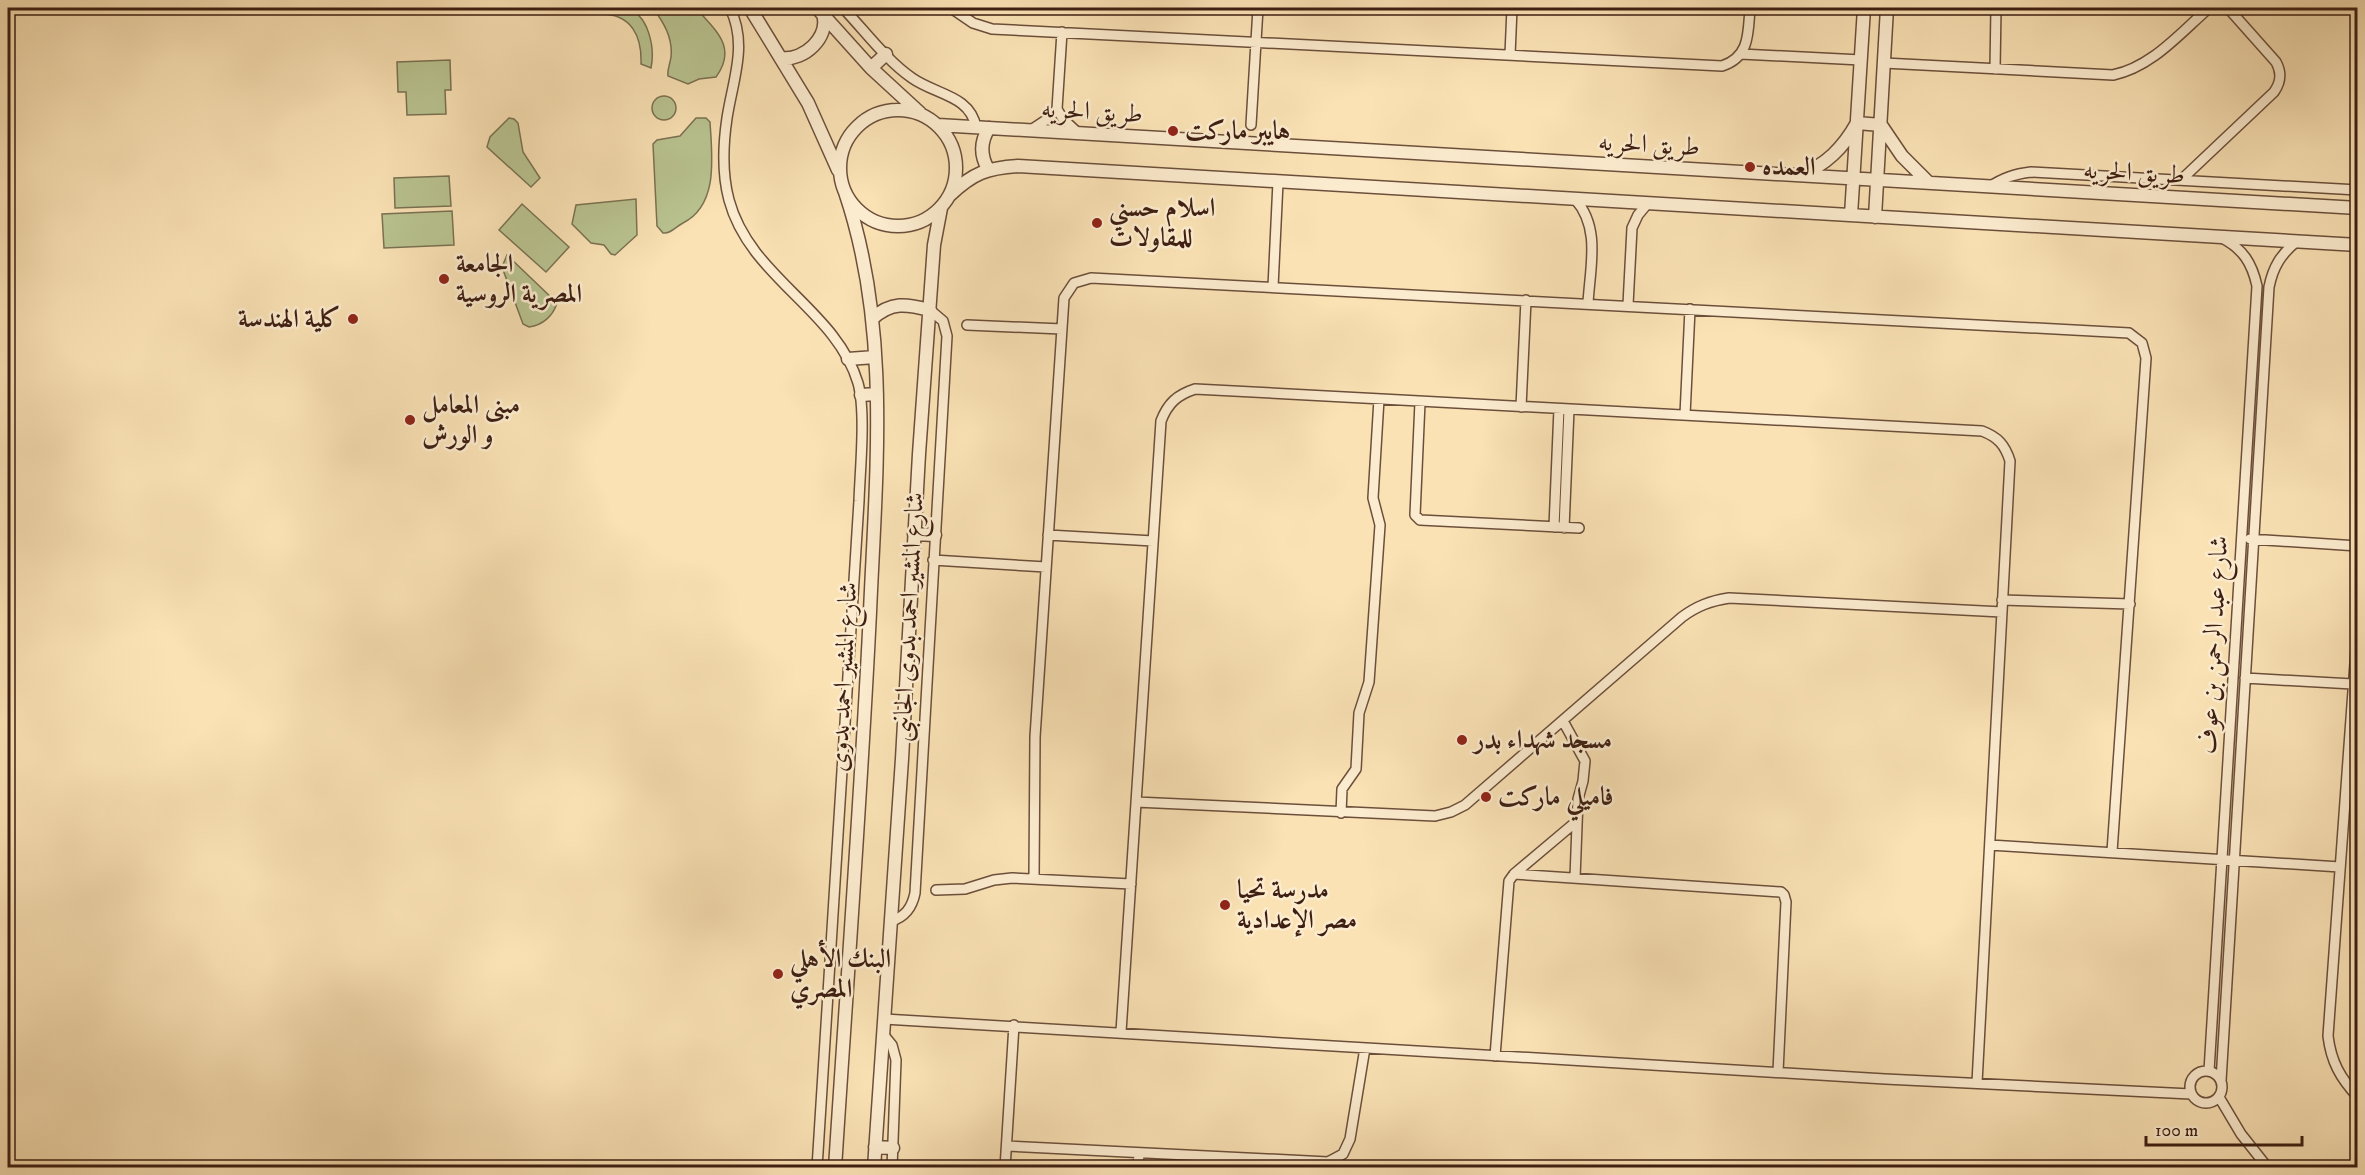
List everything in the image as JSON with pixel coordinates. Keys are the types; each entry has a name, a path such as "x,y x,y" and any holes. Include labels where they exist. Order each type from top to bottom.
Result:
{"street":[{"path":"730,8 737,25 740,45 724,142 725,178 731,209 748,244 761,261 831,334 848,359 861,395 859,501 817,1167"},
{"path":"750,8 808,103 852,204 875,222 888,226 903,227 930,218 950,195 977,173 988,169 1018,166 2358,245"},
{"path":"843,8 911,77 962,103 974,115 983,128 983,158 988,169"},
{"path":"951,8 973,23 992,29 1722,66 1731,63 1742,54 1747,41 1750,8"},
{"path":"1251,125 1258,8"},
{"path":"1510,56 1512,8"},
{"path":"1851,215 1864,8"},
{"path":"1875,217 1887,8"},
{"path":"1995,69 1996,8"},
{"path":"1884,63 2113,75 2144,64 2209,8"},
{"path":"2181,180 2274,92 2280,81 2276,62 2228,8"},
{"path":"782,58 799,56 820,39 825,24 820,11"},
{"path":"820,11 871,68 923,116 938,125 950,141 956,161 956,173 950,195"},
{"path":"1062,32 1057,109 1063,119 1080,134"},
{"path":"871,68 886,54"},
{"path":"1742,54 1861,60"},
{"path":"1029,131 1040,126 1057,109"},
{"path":"841,175 841,161 847,142 859,125 870,117 897,110 923,116"},
{"path":"1857,123 1881,125"},
{"path":"1797,176 1817,167 1835,153 1857,123"},
{"name":"طريق الحريه","path":"938,125 2358,208"},
{"path":"1881,125 1902,156 1929,183"},
{"path":"1989,187 2016,173 2031,172 2358,190"},
{"path":"1273,287 1278,182"},
{"name":"شارع المشير احمد بدوى","path":"835,1167 863,762 877,459 877,394 872,319 863,254 845,192"},
{"path":"1575,199 1587,214 1592,232 1588,303"},
{"path":"1628,305 1632,228 1638,215 1648,203"},
{"path":"874,1167 902,759 914,534 937,223 941,208"},
{"name":"شارع عبد الرحمن بن عوف","path":"2209,1071 2257,286 2254,270 2246,256 2234,244 2220,237"},
{"name":"شارع عبد الرحمن بن عوف","path":"2221,1081 2269,287 2278,261 2297,242"},
{"path":"1034,879 1035,737 1064,298 1067,290 1082,279 2121,331 2136,337 2145,350 2146,358 2112,852"},
{"path":"1521,407 1526,300"},
{"path":"872,319 884,309 897,304 930,310"},
{"path":"1685,415 1690,309"},
{"name":"شارع المشير احمد بدوى الجانبى","path":"891,921 901,918 906,913 915,892 947,336 943,321 930,310"},
{"path":"967,325 1062,330"},
{"path":"848,359 875,357"},
{"path":"1121,1032 1161,421 1169,405 1183,393 1194,389 1982,431 2001,442 2010,461 1977,1083"},
{"path":"861,395 877,394"},
{"path":"1341,813 1342,789 1356,769 1359,713 1370,682 1380,525 1373,498 1379,399"},
{"path":"1420,402 1415,513 1417,518 1420,520 1579,528"},
{"path":"1559,527 1564,409"},
{"path":"914,534 935,535"},
{"path":"1048,535 1153,541"},
{"path":"2242,539 2358,546"},
{"path":"933,560 1046,567"},
{"path":"1136,802 1435,816 1466,805 1682,617 1696,607 1712,601 1729,598 2002,612"},
{"path":"2002,600 2130,604"},
{"path":"2358,622 2328,1036 2334,1064 2341,1077 2358,1097"},
{"path":"2245,678 2353,684"},
{"path":"1563,721 1585,761 1578,799 1575,878"},
{"path":"1495,1056 1509,885 1514,874 1577,821"},
{"path":"1990,845 2340,867"},
{"path":"1514,874 1776,891 1784,895 1786,902 1778,1072"},
{"path":"936,890 965,889 1003,879 1131,884"},
{"path":"884,1019 1014,1025 1495,1056 2191,1094"},
{"path":"1005,1167 1014,1025"},
{"path":"883,1034 892,1046 896,1060 892,1167"},
{"path":"1007,1146 1320,1163 1336,1159 1348,1147 1365,1048"},
{"path":"2201,1071 2216,1074 2221,1081 2222,1089 2219,1097 2213,1102 2205,1104 2198,1102 2191,1094 2190,1082 2194,1075 2201,1071"},
{"path":"2219,1097 2241,1134 2268,1167"},
{"path":"875,1147 893,1148"},
{"path":"1138,1167 1139,1153"}],"green space":[{"path":"622,7 633,11 640,17 651,42 651,68 641,64 640,45 628,23 612,15 601,14 601,8"},
{"path":"653,8 696,8 716,32 724,48 725,57 716,77 699,79 688,84 668,76 671,43 664,25"},
{"path":"450,60 451,90 445,90 446,114 407,115 406,92 398,92 397,62"},
{"path":"664,96 672,100 676,108 672,116 664,120 656,116 652,108 656,100"},
{"path":"509,118 518,123 523,152 540,178 531,187 487,147 490,137"},
{"path":"696,118 706,118 710,122 712,164 708,192 695,215 671,231 663,233 657,226 653,144 657,140 680,136"},
{"path":"449,176 451,206 395,208 394,178"},
{"path":"636,199 637,235 615,255 611,254 604,245 591,243 572,224 576,205"},
{"path":"522,204 569,247 546,272 499,230"},
{"path":"452,211 454,245 384,248 382,214"},
{"path":"507,255 557,303 550,316 539,324 529,327 523,324 502,267"}],"place":[{"name":"هايبر ماركت","path":"1173,131"},
{"name":"العمده","path":"1750,167"},
{"name":"اسلام حسني للمقاولات","path":"1097,223"},
{"name":"الجامعة المصرية الروسية","path":"444,279"},
{"name":"كلية الهندسة","path":"353,319"},
{"name":"مبنى المعامل و الورش","path":"410,420"},
{"name":"مسجد شهداء بدر","path":"1462,740"},
{"name":"فاميلي ماركت","path":"1486,797"},
{"name":"مدرسة تحيا مصر الإعدادية","path":"1225,905"},
{"name":"البنك الأهلي المصري","path":"778,974"}]}
